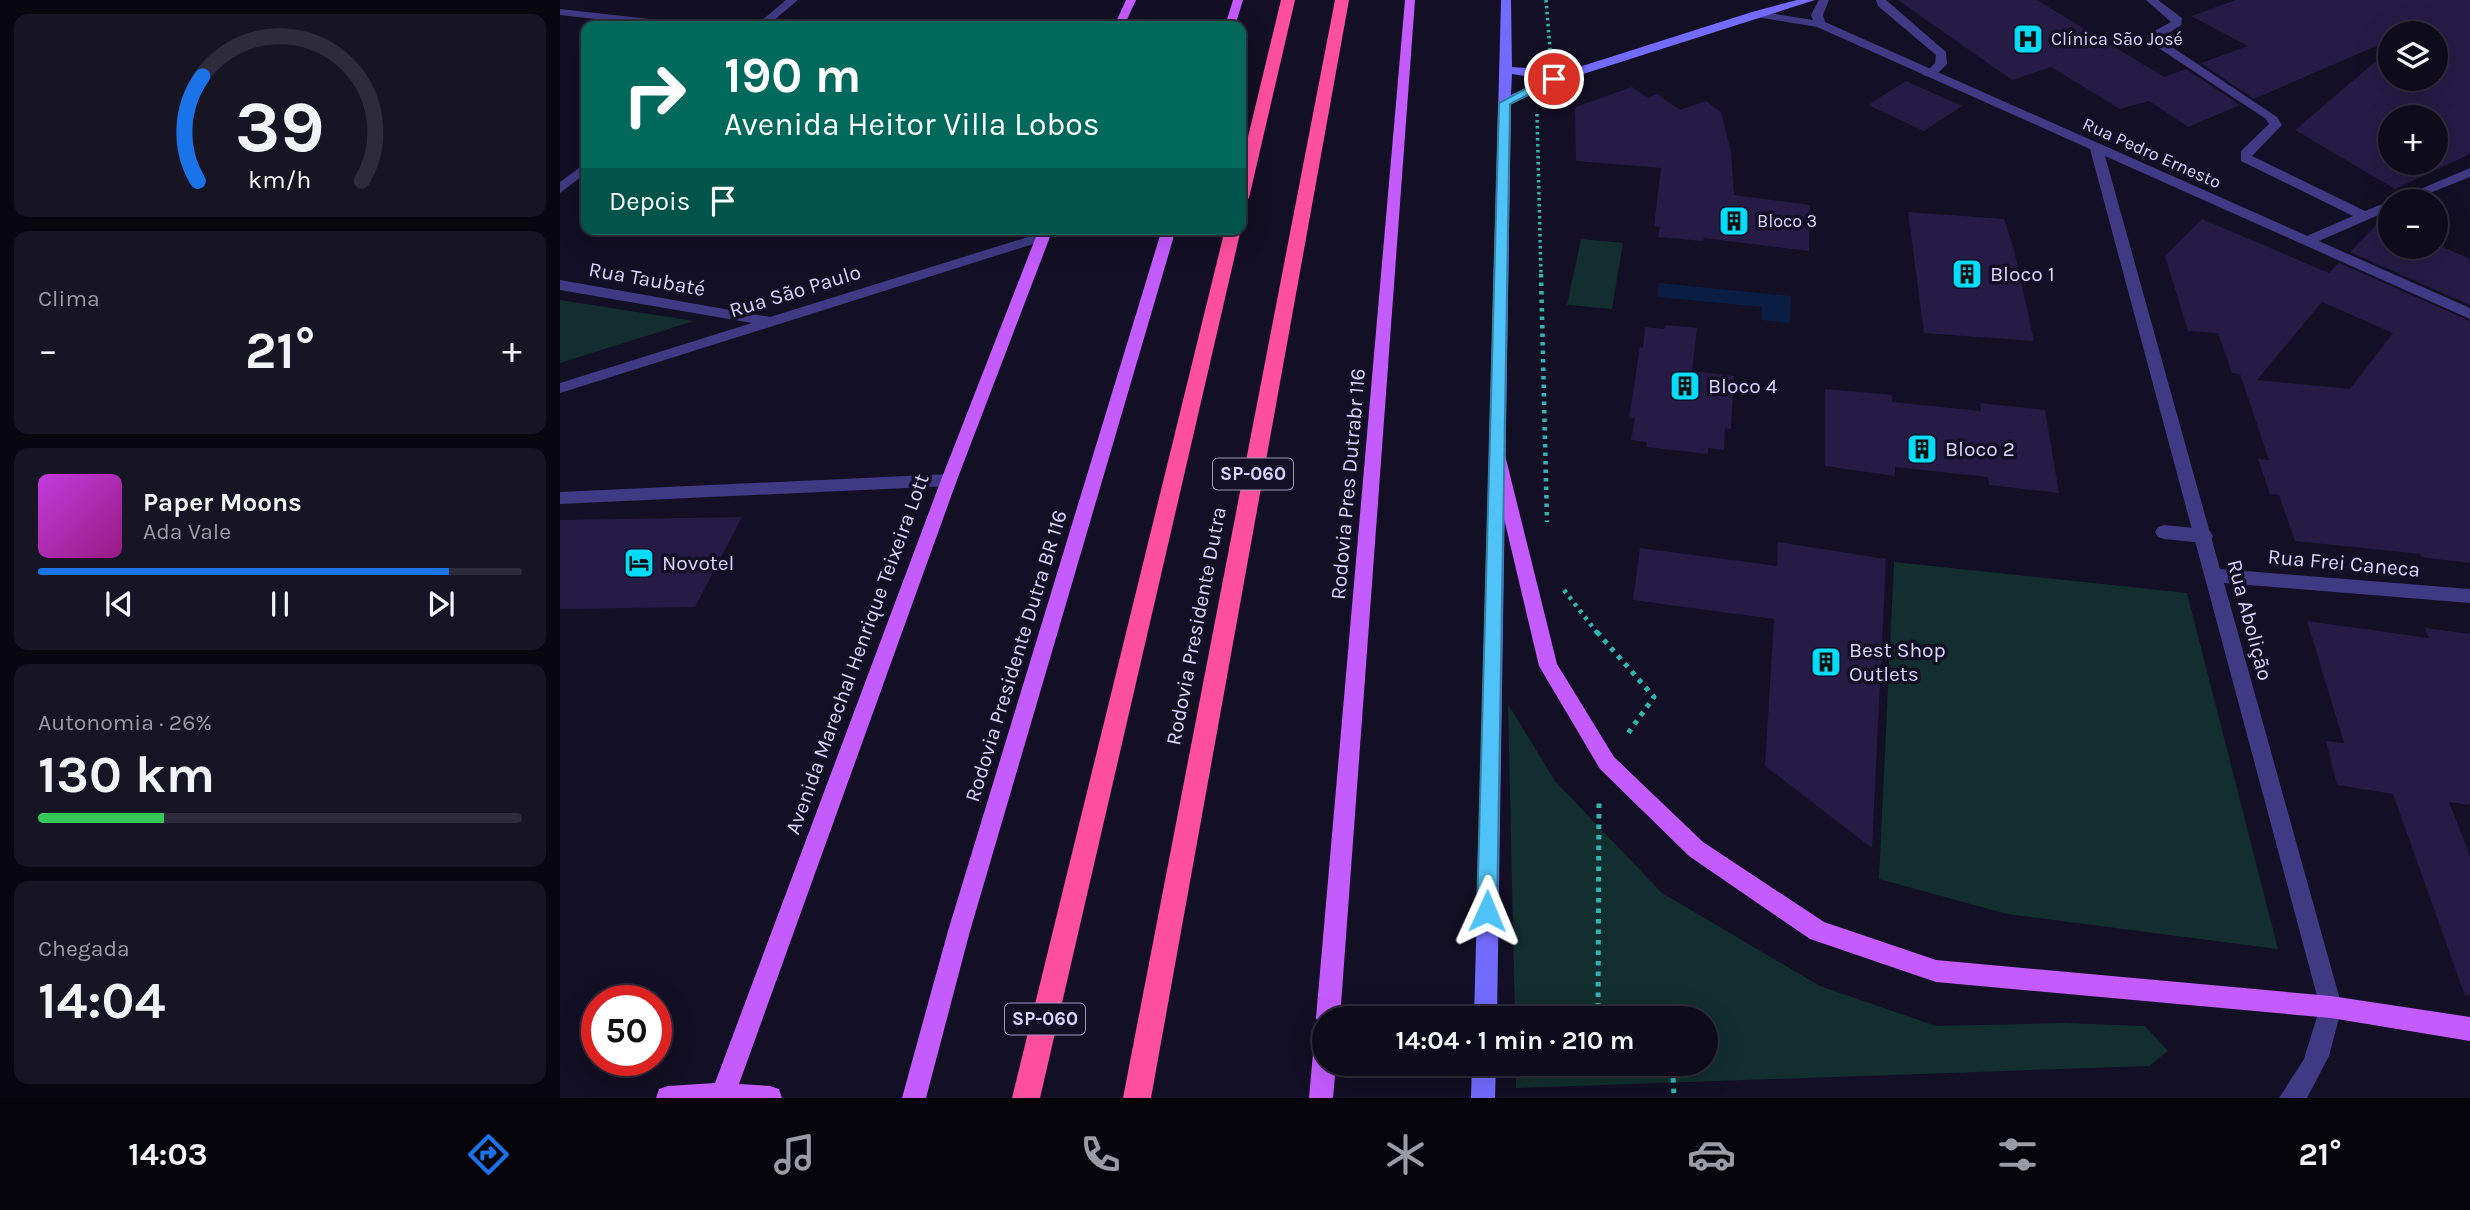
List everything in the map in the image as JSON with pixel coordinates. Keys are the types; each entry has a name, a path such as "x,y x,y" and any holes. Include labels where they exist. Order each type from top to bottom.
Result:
{"highway":[{"path":"1246,177 1288,0"},
{"name":"Rodovia Presidente Dutra","path":"1137,1098 1342,0"},
{"name":"SP-060","path":"1026,1098 1232,235"}],"main road":[{"path":"1120,21 1131,0"},
{"path":"1232,21 1238,0"},
{"name":"Rodovia Pres Dutrabr 116","path":"1329,1006 1410,0"},
{"path":"1485,1006 1506,0"},
{"path":"1504,103 1554,79 1756,14 1810,0"},
{"path":"1506,70 1539,74 1554,79"},
{"name":"Avenida Marechal Henrique Teixeira Lott","path":"723,1097 949,480 1044,235"},
{"name":"Rodovia Presidente Dutra BR 116","path":"914,1098 959,931 1167,235"},
{"path":"1497,455 1548,666 1606,763 1696,849 1818,930 1936,971 2331,1007 2470,1029"},
{"path":"1321,1098 1323,1076"},
{"path":"1483,1098 1484,1076"},
{"path":"668,1098 770,1098"}],"street":[{"path":"766,21 793,0"},
{"path":"1819,24 1817,15 1824,0"},
{"path":"1881,0 1882,4 1942,54 1941,64 1929,75"},
{"path":"2160,2 2176,18 2177,23 2153,36 2155,41 2271,117 2276,125 2246,154 2246,158 2364,216"},
{"path":"560,12 640,21"},
{"name":"Rua Pedro Ernesto","path":"1756,14 1819,24 2470,314"},
{"name":"Rua Abolição","path":"2096,148 2331,1007"},
{"path":"560,189 581,171"},
{"path":"2428,189 2470,172"},
{"path":"2307,241 2378,210"},
{"name":"Rua São Paulo","path":"560,388 1036,235"},
{"name":"Rua Taubaté","path":"560,285 768,321"},
{"path":"560,498 949,480"},
{"path":"2164,532 2204,536"},
{"name":"Rua Frei Caneca","path":"2214,575 2470,596"},
{"path":"2291,1098 2298,1091 2318,1056 2331,1007"}],"path":[{"path":"1546,0 1550,50"},
{"path":"1537,106 1548,528"},
{"path":"1561,587 1609,648 1654,697"},
{"path":"1598,1006 1599,787"},
{"path":"1673,1076 1674,1098"}],"green space":[{"path":"1581,239 1623,243 1612,309 1567,305"},
{"path":"560,300 694,321 560,363"},
{"path":"1894,562 2187,593 2278,949 2007,914 1879,879"},
{"path":"1508,704 1555,781 1662,893 1820,986 1936,1026 2064,1023 2145,1026 2168,1051 2149,1066 1516,1088 1516,1076 1718,1076 1718,1006 1515,1006"}],"water":[{"path":"1659,283 1791,296 1790,323 1762,320 1762,307 1657,297"}],"building":[{"name":"Clínica São José","path":"1898,0 2037,0 2164,77 2186,69 2240,105 2188,127 2149,101 2120,109 2051,67 2012,80"},
{"path":"2236,0 2470,0 2470,154 2448,164 2448,105 2378,105 2378,175 2425,175 2395,189 2295,130 2378,59 2378,91 2448,91 2448,21 2378,21 2378,45 2254,99 2201,63 2248,46 2191,16"},
{"path":"1906,81 1962,106 1924,131 1868,105"},
{"path":"1632,87 1648,98 1657,94 1680,110 1706,101 1721,112 1731,152 1734,195 1810,205 1809,251 1704,238 1703,241 1658,237 1660,227 1654,226 1661,168 1576,161 1575,107"},
{"name":"Bloco 1","path":"1908,212 2004,219 2014,250 2034,341 1924,333"},
{"path":"2202,219 2329,273 2339,263 2470,321 2470,563 2421,557 2420,554 2295,541 2279,495 2270,494 2258,459 2269,460 2240,374 2232,373 2218,333 2188,331 2165,256","holes":["2322,302 2393,333 2350,389 2257,380"]},
{"path":"2378,223 2378,259 2448,259 2448,249 2470,259 2470,305 2350,252"},
{"name":"Bloco 4","path":"1665,325 1697,328 1692,371 1734,376 1731,429 1725,428 1724,450 1708,448 1708,454 1646,447 1647,442 1631,440 1635,418 1629,418 1645,327 1664,329"},
{"name":"Bloco 2","path":"1825,389 1892,395 1892,402 1981,411 1980,403 2045,410 2059,493 1989,485 1988,477 1895,467 1895,476 1825,466"},
{"name":"Novotel","path":"742,517 695,607 560,609 560,520"},
{"name":"Best Shop Outlets","path":"1778,542 1886,559 1872,848 1765,766 1774,619 1633,600 1640,548 1777,566"},
{"path":"2307,621 2429,638 2425,628 2470,634 2470,805 2449,802 2470,855 2470,995 2465,996 2393,794 2337,785 2326,741 2344,743"}],"place":[{"name":"Clínica São José","path":"2028,39"},
{"name":"Bloco 3","path":"1734,221"},
{"name":"Bloco 1","path":"1967,274"},
{"name":"Bloco 4","path":"1685,386"},
{"name":"Bloco 2","path":"1922,449"},
{"name":"Novotel","path":"639,563"},
{"name":"Best Shop Outlets","path":"1826,662"}],"route":[{"path":"1487,911 1504,103 1554,79"}]}
